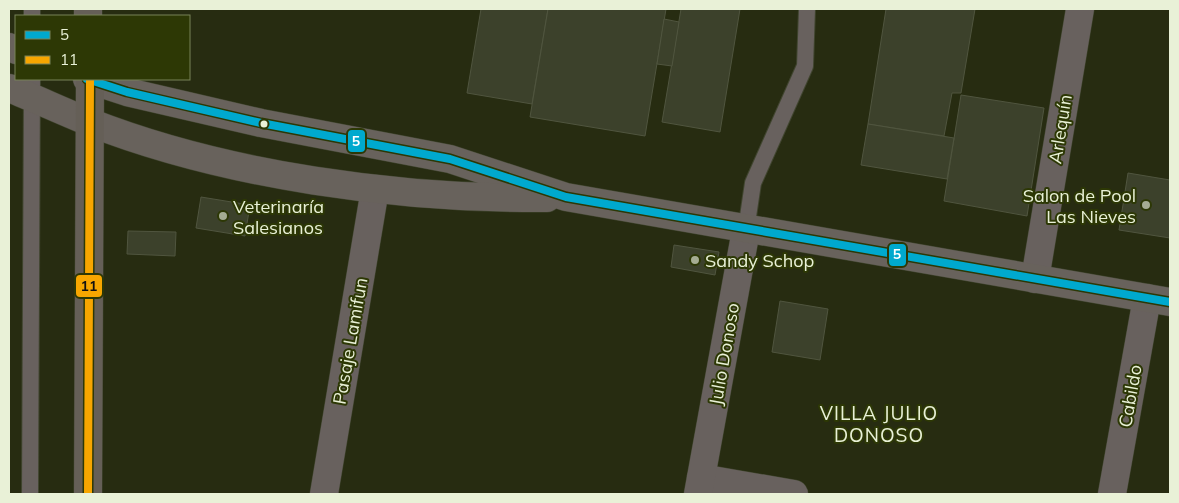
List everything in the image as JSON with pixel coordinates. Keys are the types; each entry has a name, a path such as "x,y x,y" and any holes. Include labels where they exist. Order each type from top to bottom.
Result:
{"main road":[{"path":"88,494 89,80"},
{"path":"92,80 128,92 261,123 450,159 566,197 746,230 1159,300"},
{"path":"24,88 90,122 219,160 314,180 375,189 490,197 566,197"}],"street":[{"name":"Arlequín","path":"1035,279 1080,9"},
{"name":"Pasaje Lamifun","path":"324,494 375,189"},
{"name":"Julio Donoso","path":"746,230 700,486 794,494"},
{"name":"Cabildo","path":"1112,494 1159,300"}],"lane":[{"path":"746,230 753,182 805,66 807,9"},
{"path":"24,88 30,494"}],"building":[{"path":"481,9 548,9 532,104 467,93"},
{"path":"548,9 666,9 645,136 530,117"},
{"path":"681,9 740,9 720,132 662,122"},
{"path":"886,9 975,9 961,93 952,93 944,136 868,124"},
{"path":"664,19 679,22 672,66 657,64"},
{"path":"961,95 1044,108 1027,216 944,201"},
{"path":"868,124 954,138 947,179 861,165"},
{"name":"Salon de Pool Las Nieves","path":"1128,173 1170,180 1170,238 1119,230"},
{"name":"Veterinaría Salesianos","path":"201,197 250,205 245,236 196,228"},
{"path":"128,231 176,232 175,256 127,254"},
{"name":"Sandy Schop","path":"674,245 719,252 715,275 671,267"},
{"path":"780,301 828,309 820,360 772,352"}],"transit line":[{"name":"5","path":"90,80 127,92 261,123 450,159 566,197 1170,302"},
{"name":"11","path":"88,494 90,80"}],"place":[{"name":"Salon de Pool Las Nieves","path":"1146,205"},
{"name":"Veterinaría Salesianos","path":"223,216"},
{"name":"Sandy Schop","path":"695,260"}],"district":[{"name":"VILLA JULIO DONOSO","path":"879,424"}]}
